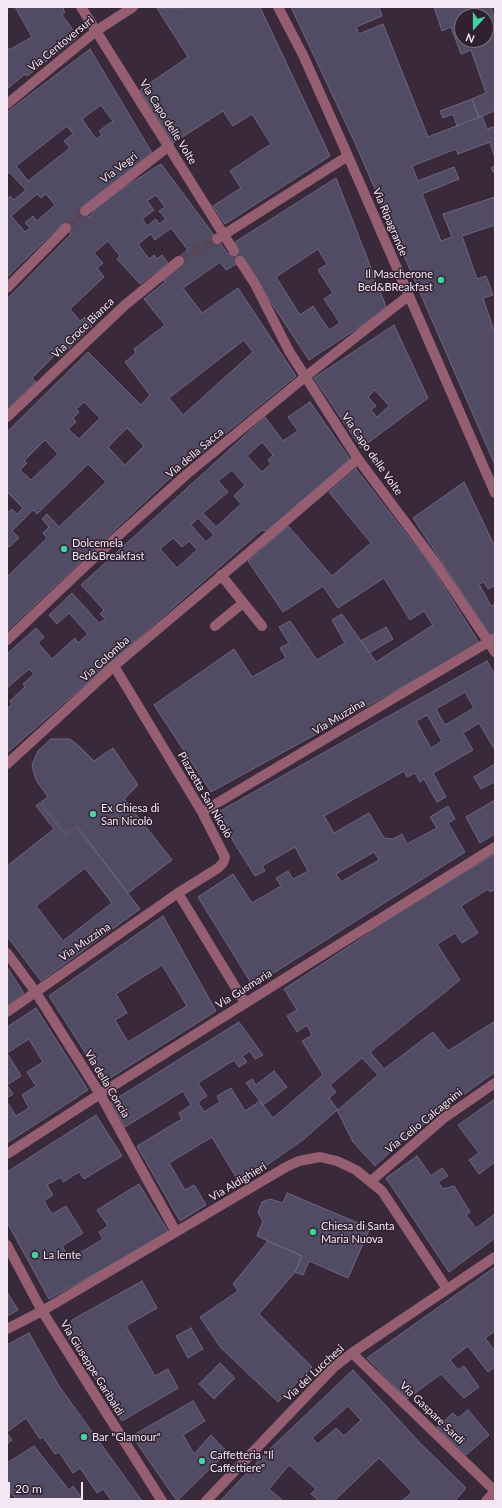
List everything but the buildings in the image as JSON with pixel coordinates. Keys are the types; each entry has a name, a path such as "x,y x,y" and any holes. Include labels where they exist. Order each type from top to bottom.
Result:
{"street":[{"name":"Via Capo delle Volte","path":"81,7 169,146 221,237 234,251"},
{"name":"Via Centoversuri","path":"7,104 96,31 133,7"},
{"name":"Via Ripagrande","path":"278,7 303,55 495,493"},
{"name":"Via Vegri","path":"85,211 169,146"},
{"path":"221,237 348,156"},
{"path":"7,288 66,228"},
{"name":"Via Croce Bianca","path":"7,417 125,305 179,261"},
{"name":"Via Capo delle Volte","path":"240,261 305,377 358,459 492,640 495,652"},
{"name":"Via della Sacca","path":"7,640 100,552 187,474 305,377 408,296"},
{"name":"Via Colomba","path":"7,764 114,666 358,459"},
{"path":"221,575 262,626"},
{"path":"215,626 243,603"},
{"name":"Via Muzzina","path":"202,812 492,640"},
{"name":"Piazzetta San Nicolò","path":"114,666 202,812 225,857 223,863 218,868 178,893"},
{"name":"Via Gusmaria","path":"7,1154 100,1094 495,847"},
{"path":"178,893 245,1003"},
{"name":"Via Muzzina","path":"7,1012 35,991 178,893"},
{"name":"Via della Concia","path":"7,953 35,991 100,1094 176,1232"},
{"name":"Via Celio Calcagnini","path":"371,1181 444,1118 495,1083"},
{"name":"Via Aldighieri","path":"7,1329 42,1311 299,1161 320,1157 333,1160 356,1170 382,1191 447,1289"},
{"name":"Via Giuseppe Garibaldi","path":"7,1245 42,1311 162,1501"},
{"name":"Via dei Lucchesi","path":"206,1501 315,1385 352,1353 495,1257"},
{"name":"Via Gaspare Sardi","path":"352,1353 495,1491"},
{"path":"486,1501 495,1491"}],"tunnel":[{"path":"66,228 85,211"},
{"path":"179,261 217,239"}],"place":[{"name":"Il Mascherone Bed&BReakfast","path":"441,280"},
{"name":"Dolcemela Bed&Breakfast","path":"64,549"},
{"name":"Ex Chiesa di San Nicolò","path":"93,814"},
{"name":"Chiesa di Santa Maria Nuova","path":"313,1232"},
{"name":"La lente","path":"35,1255"},
{"name":"Bar \"Glamour\"","path":"84,1437"},
{"name":"Caffetteria \"Il Caffettiere\"","path":"202,1461"}]}
